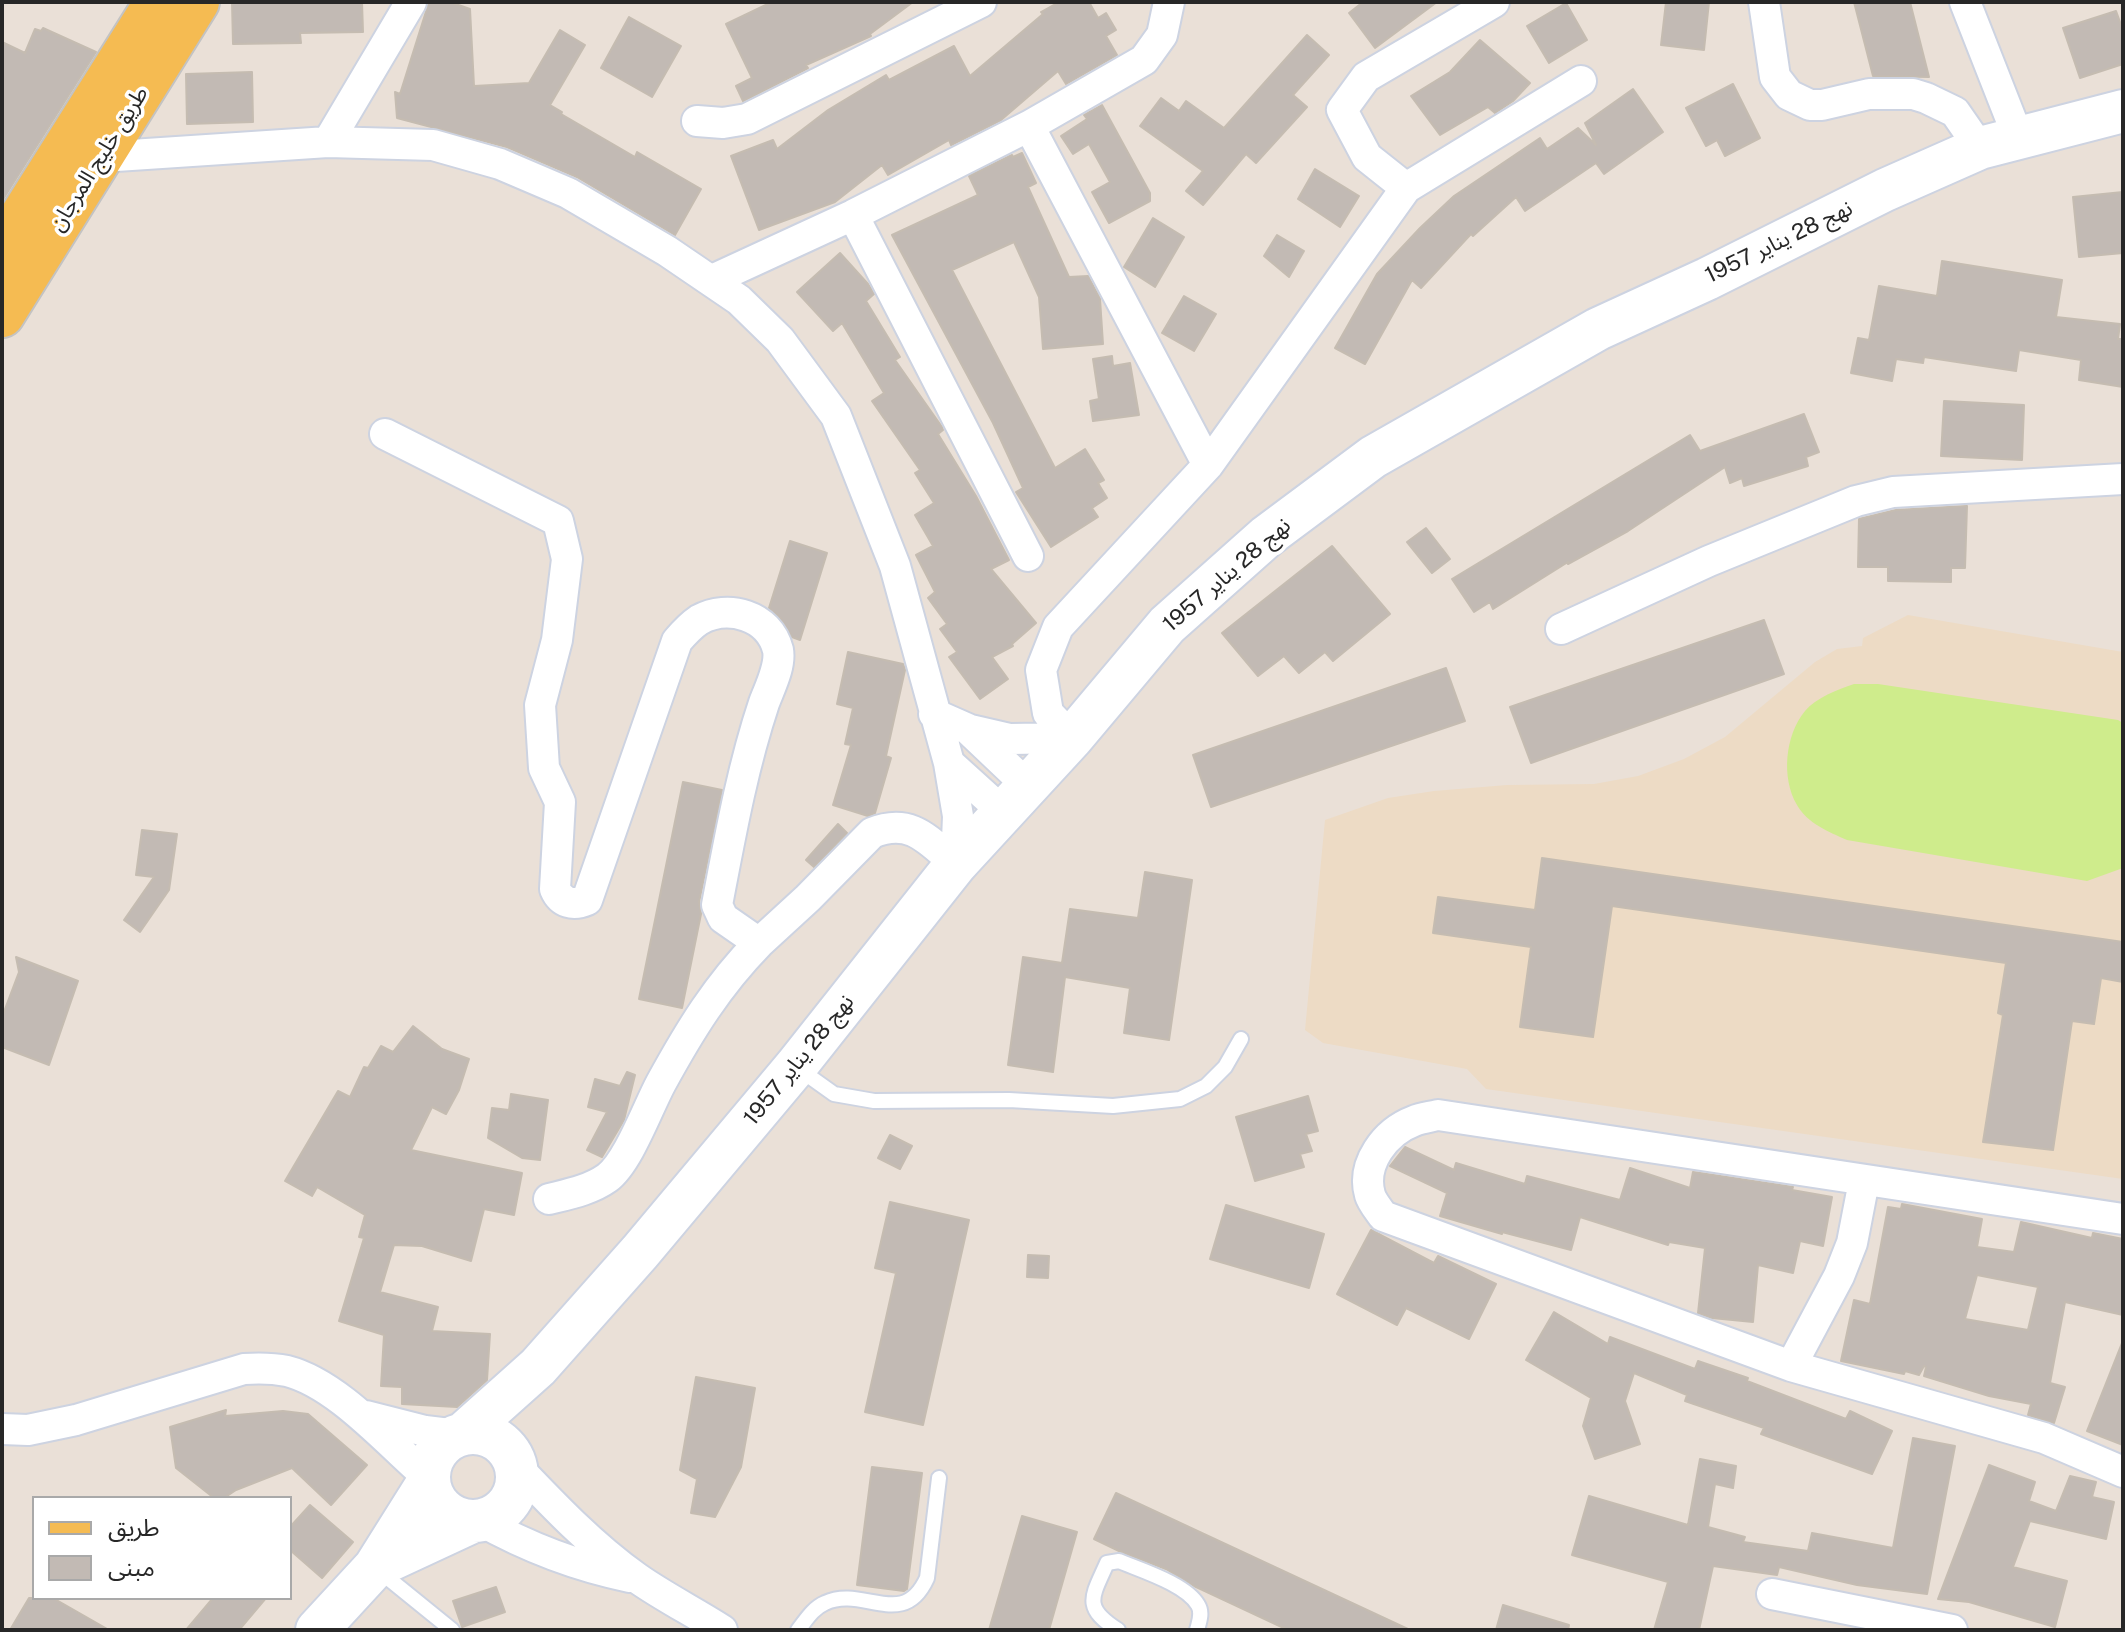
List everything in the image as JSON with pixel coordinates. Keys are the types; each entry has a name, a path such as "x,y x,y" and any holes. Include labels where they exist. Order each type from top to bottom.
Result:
{"main road":[{"name":"طريق خليج المرجان","path":"2,248 157,2"},
{"name":"طريق خليج المرجان","path":"2,315 197,2"}],"street":[{"path":"328,142 411,2"},
{"path":"697,121 723,123 747,119 981,2"},
{"path":"712,280 853,215 1029,126 1144,60 1162,35 1169,2"},
{"path":"1406,188 1367,157 1342,110 1366,77 1494,2"},
{"path":"1764,2 1772,66 1781,87 1789,95 1810,105 1822,105 1869,94 1913,94 1955,112 1999,143"},
{"path":"1965,2 1999,143"},
{"path":"1072,738 1048,713 1041,670 1058,627 1208,465 1406,188 1581,81"},
{"name":"نهج 28 يناير 1957","path":"460,1435 514,1390 561,1343 796,1066 956,864 1072,738 1167,625 1267,536 1373,457 1598,329 1707,279 1885,190 1999,143 2123,111"},
{"path":"1029,126 1208,465"},
{"path":"101,157 328,142 433,145 500,164 568,193 712,280 739,300 780,340 836,416 895,566 949,763 958,816 956,864"},
{"path":"853,215 1028,556"},
{"path":"385,434 558,521 567,559 557,640 540,705 544,768 560,802 555,889 568,903 578,904 587,900 677,641 698,621 726,612 748,616 767,629 779,659 739,796 717,905 728,923 759,943"},
{"path":"1561,629 1709,561 1856,501 1893,492 2123,479"},
{"path":"934,714 968,729 1010,739 1072,738"},
{"path":"968,729 1015,798"},
{"path":"949,763 1015,798"},
{"path":"549,1199 585,1189 609,1177 628,1149 661,1084 715,991 759,943 872,833 891,827 912,829 921,833 956,864"},
{"path":"2123,1219 1438,1115 1412,1122 1389,1138 1374,1155 1367,1177 1370,1197 1383,1216 1791,1366 2044,1438 2123,1472"},
{"path":"1791,1366 1852,1243 1864,1181"},
{"name":"نهج 28 يناير 1957","path":"514,1462 534,1399 561,1343"},
{"path":"2,1429 28,1430 76,1420 244,1369 277,1370 309,1379 360,1414 429,1479"},
{"path":"360,1414 425,1431 460,1435 477,1433 492,1437 504,1446 514,1462 586,1536 638,1579 722,1630"},
{"path":"460,1435 446,1442 431,1464 429,1479 434,1497 444,1510 457,1518 476,1520 551,1555 638,1579"},
{"path":"375,1567 501,1510 510,1501 515,1489 514,1462"},
{"path":"323,1628 375,1567 429,1479"},
{"path":"1772,1594 1952,1630"}],"lane":[{"path":"796,1066 834,1094 874,1101 1009,1100 1113,1106 1180,1099 1206,1086 1225,1067 1241,1039"},
{"path":"798,1630 816,1608 826,1602 850,1599 895,1606 909,1602 920,1592 927,1578 939,1478"},
{"path":"1118,1630 1101,1619 1093,1607 1092,1597 1107,1563 1119,1561 1183,1590 1198,1605 1201,1614 1197,1630"},
{"path":"375,1567 452,1630"}],"shaded area":[{"path":"1908,615 2123,652 2123,1179 1486,1089 1467,1069 1323,1043 1305,1030 1325,820 1388,798 1434,791 1507,785 1594,784 1638,776 1684,759 1725,737 1815,662 1837,649 1862,646 1863,638"}],"green space":[{"path":"1854,684 1878,684 2123,723 2123,868 2087,881 1847,840 1812,822 1801,811 1792,794 1787,770 1789,744 1805,711 1834,691"}],"building":[{"path":"232,2 362,2 363,32 300,33 301,43 233,44"},
{"path":"429,2 450,2 470,9 474,86 529,83 560,30 585,45 550,105 635,157 637,152 701,189 675,235 577,177 507,147 397,118 395,92 400,94"},
{"path":"772,2 913,2 871,36 806,65 808,68 743,101 736,86 752,78 726,24"},
{"path":"1059,2 1089,2 1098,18 1106,13 1116,30 1106,36 1117,55 1066,84 1058,71 1001,120 951,145 949,140 888,175 882,165 835,202 759,230 731,156 773,140 777,149 828,110 886,75 889,80 954,46 970,76 1043,14 1041,12"},
{"path":"1363,2 1437,2 1375,48 1349,13"},
{"path":"1666,2 1709,2 1704,50 1661,45"},
{"path":"1854,2 1910,2 1929,77 1873,76"},
{"path":"1566,3 1587,40 1549,63 1527,26"},
{"path":"2116,11 2123,30 2123,64 2080,78 2063,28"},
{"path":"629,17 681,46 652,97 601,68"},
{"path":"43,28 96,52 2,201 2,42 25,53 35,29 41,31"},
{"path":"1307,35 1329,55 1293,95 1307,107 1256,163 1246,154 1203,205 1186,191 1203,171 1140,126 1161,98 1179,111 1186,101 1224,128"},
{"path":"1480,40 1530,83 1513,101 1495,113 1488,107 1440,135 1411,96 1450,72"},
{"path":"252,72 253,122 187,124 186,74"},
{"path":"1733,84 1760,138 1725,156 1717,140 1706,146 1686,108"},
{"path":"1633,89 1663,132 1604,174 1596,163 1525,211 1516,197 1473,236 1471,234 1421,288 1412,280 1365,364 1335,348 1377,274 1454,196 1540,138 1547,149 1578,128 1596,145 1585,123"},
{"path":"1102,105 1150,193 1150,201 1109,223 1092,192 1110,182 1089,144 1073,154 1061,136 1087,119 1084,115"},
{"path":"1022,153 1036,183 1028,187 1069,277 1088,276 1100,299 1103,344 1043,349 1039,297 1014,242 952,270 1055,468 1085,449 1104,480 1098,483 1107,498 1092,508 1098,517 1051,547 1016,492 1023,488 993,423 892,235 978,195 969,176"},
{"path":"1315,169 1359,196 1340,227 1298,199"},
{"path":"2123,192 2123,253 2079,257 2073,197"},
{"path":"1153,218 1184,237 1155,287 1124,267"},
{"path":"1277,235 1304,251 1289,277 1264,256"},
{"path":"840,253 874,294 866,301 900,357 895,360 942,427 938,434 976,496 1009,560 991,569 1036,623 1013,646 992,657 1008,679 980,699 949,657 957,652 940,629 947,624 928,598 935,592 916,555 933,546 915,515 934,503 915,473 920,470 872,401 884,393 842,323 833,331 797,292"},
{"path":"1942,261 2062,280 2056,317 2120,324 2118,339 2123,339 2123,387 2079,380 2081,360 2019,350 2016,371 1924,357 1923,363 1896,359 1892,381 1851,373 1858,338 1869,340 1879,286 1937,296"},
{"path":"1184,296 1216,314 1194,351 1162,333"},
{"path":"1112,356 1113,366 1130,363 1139,415 1093,421 1090,401 1099,399 1093,359"},
{"path":"1944,401 2024,405 2022,460 1941,456"},
{"path":"1804,414 1819,452 1806,457 1808,466 1744,486 1742,478 1730,483 1725,467 1628,531 1568,562 1493,609 1490,602 1474,612 1452,579 1690,435 1700,451"},
{"path":"1967,506 1965,568 1951,568 1951,582 1888,581 1888,567 1858,567 1859,519 1896,510"},
{"path":"1426,528 1450,559 1432,573 1407,542"},
{"path":"790,541 827,553 800,640 792,637 780,618 769,608"},
{"path":"1332,546 1390,614 1333,661 1325,652 1299,673 1284,656 1258,676 1222,633"},
{"path":"1764,620 1784,674 1531,763 1510,707"},
{"path":"848,652 903,664 905,670 886,756 891,758 875,813 868,816 833,805 851,745 845,744 853,708 837,704"},
{"path":"1446,668 1465,721 1211,807 1193,755"},
{"path":"683,782 722,790 699,902 701,914 682,1008 639,999"},
{"path":"838,824 847,833 814,867 806,860"},
{"path":"142,830 177,834 169,890 140,932 124,920 154,877 136,875"},
{"path":"1542,858 2123,942 2123,982 2101,978 2094,1024 2072,1021 2053,1150 1983,1142 2003,1015 1998,1013 2006,963 1612,906 1593,1037 1520,1027 1531,947 1433,933 1438,897 1535,910"},
{"path":"1145,872 1192,880 1169,1040 1124,1033 1130,988 1065,977 1053,1072 1008,1065 1023,957 1062,963 1070,909 1138,918"},
{"path":"16,957 78,981 49,1065 2,1047 2,1017 19,972"},
{"path":"413,1026 442,1049 469,1059 459,1090 446,1114 432,1107 411,1150 522,1173 514,1215 484,1209 471,1261 422,1246 394,1245 380,1292 438,1307 432,1331 490,1334 487,1380 457,1407 402,1404 402,1387 381,1386 384,1335 339,1321 364,1238 359,1237 365,1215 317,1187 312,1196 285,1181 338,1091 350,1097 364,1067 368,1068 381,1046 393,1052"},
{"path":"627,1072 635,1075 624,1120 602,1157 587,1150 607,1112 588,1107 595,1079 620,1086"},
{"path":"511,1094 548,1100 540,1160 522,1158 488,1138 492,1108 509,1110"},
{"path":"1308,1096 1318,1131 1306,1134 1312,1151 1300,1154 1304,1167 1255,1181 1236,1117"},
{"path":"890,1135 912,1146 900,1169 878,1158"},
{"path":"1405,1147 1454,1170 1456,1163 1525,1184 1527,1176 1620,1200 1630,1168 1690,1188 1693,1172 1793,1187 1792,1190 1832,1197 1823,1246 1800,1241 1793,1273 1758,1265 1753,1322 1712,1318 1698,1313 1705,1248 1669,1242 1668,1245 1580,1217 1571,1250 1440,1216 1447,1193 1390,1166"},
{"path":"890,1202 969,1220 923,1425 865,1412 896,1273 875,1268"},
{"path":"1902,1204 1982,1219 1977,1247 2014,1252 2021,1222 2092,1238 2093,1233 2123,1239 2123,1315 2065,1302 2050,1383 2065,1387 2054,1423 2028,1415 2031,1404 1989,1396 1924,1376 1924,1366 1919,1375 1841,1361 1854,1300 1870,1304 1888,1207 1901,1209","holes":["1977,1275 2038,1287 2028,1330 1965,1319"]},
{"path":"1226,1205 1324,1234 1309,1288 1210,1259"},
{"path":"1371,1230 1434,1263 1438,1256 1496,1284 1469,1339 1406,1308 1397,1325 1337,1294"},
{"path":"1028,1255 1049,1256 1048,1278 1027,1277"},
{"path":"1554,1312 1608,1344 1610,1337 1695,1369 1698,1361 1748,1378 1747,1381 1846,1419 1850,1411 1892,1431 1872,1474 1761,1434 1764,1428 1685,1401 1687,1395 1634,1373 1625,1401 1640,1444 1595,1459 1583,1426 1591,1398 1526,1360"},
{"path":"2123,1343 2123,1445 2087,1431"},
{"path":"696,1377 755,1388 741,1467 715,1517 691,1513 697,1479 680,1470"},
{"path":"226,1410 225,1416 283,1411 308,1414 367,1465 331,1505 292,1468 227,1496 211,1496 176,1468 170,1427"},
{"path":"1913,1438 1955,1446 1927,1594 1857,1585 1779,1567 1777,1575 1713,1566 1699,1630 1654,1630 1668,1582 1572,1555 1589,1496 1688,1525 1700,1459 1736,1466 1733,1488 1715,1484 1708,1527 1745,1537 1743,1542 1808,1551 1812,1533 1893,1548"},
{"path":"1989,1465 2035,1482 2029,1501 2056,1511 2070,1476 2096,1482 2092,1497 2114,1502 2106,1539 2030,1521 2013,1567 2067,1581 2055,1627 1969,1602 1938,1599"},
{"path":"872,1467 922,1473 907,1589 904,1591 857,1585"},
{"path":"1116,1493 1410,1630 1288,1630 1194,1586 1166,1569 1094,1539"},
{"path":"310,1505 353,1542 322,1578 292,1552 292,1525"},
{"path":"1022,1516 1077,1532 1049,1630 989,1630"},
{"path":"496,1587 505,1612 462,1627 453,1601"},
{"path":"29,1598 32,1598 56,1600 109,1630 10,1630"},
{"path":"211,1600 264,1600 239,1630 186,1630"},
{"path":"1503,1605 1569,1625 1568,1630 1496,1630"}]}
